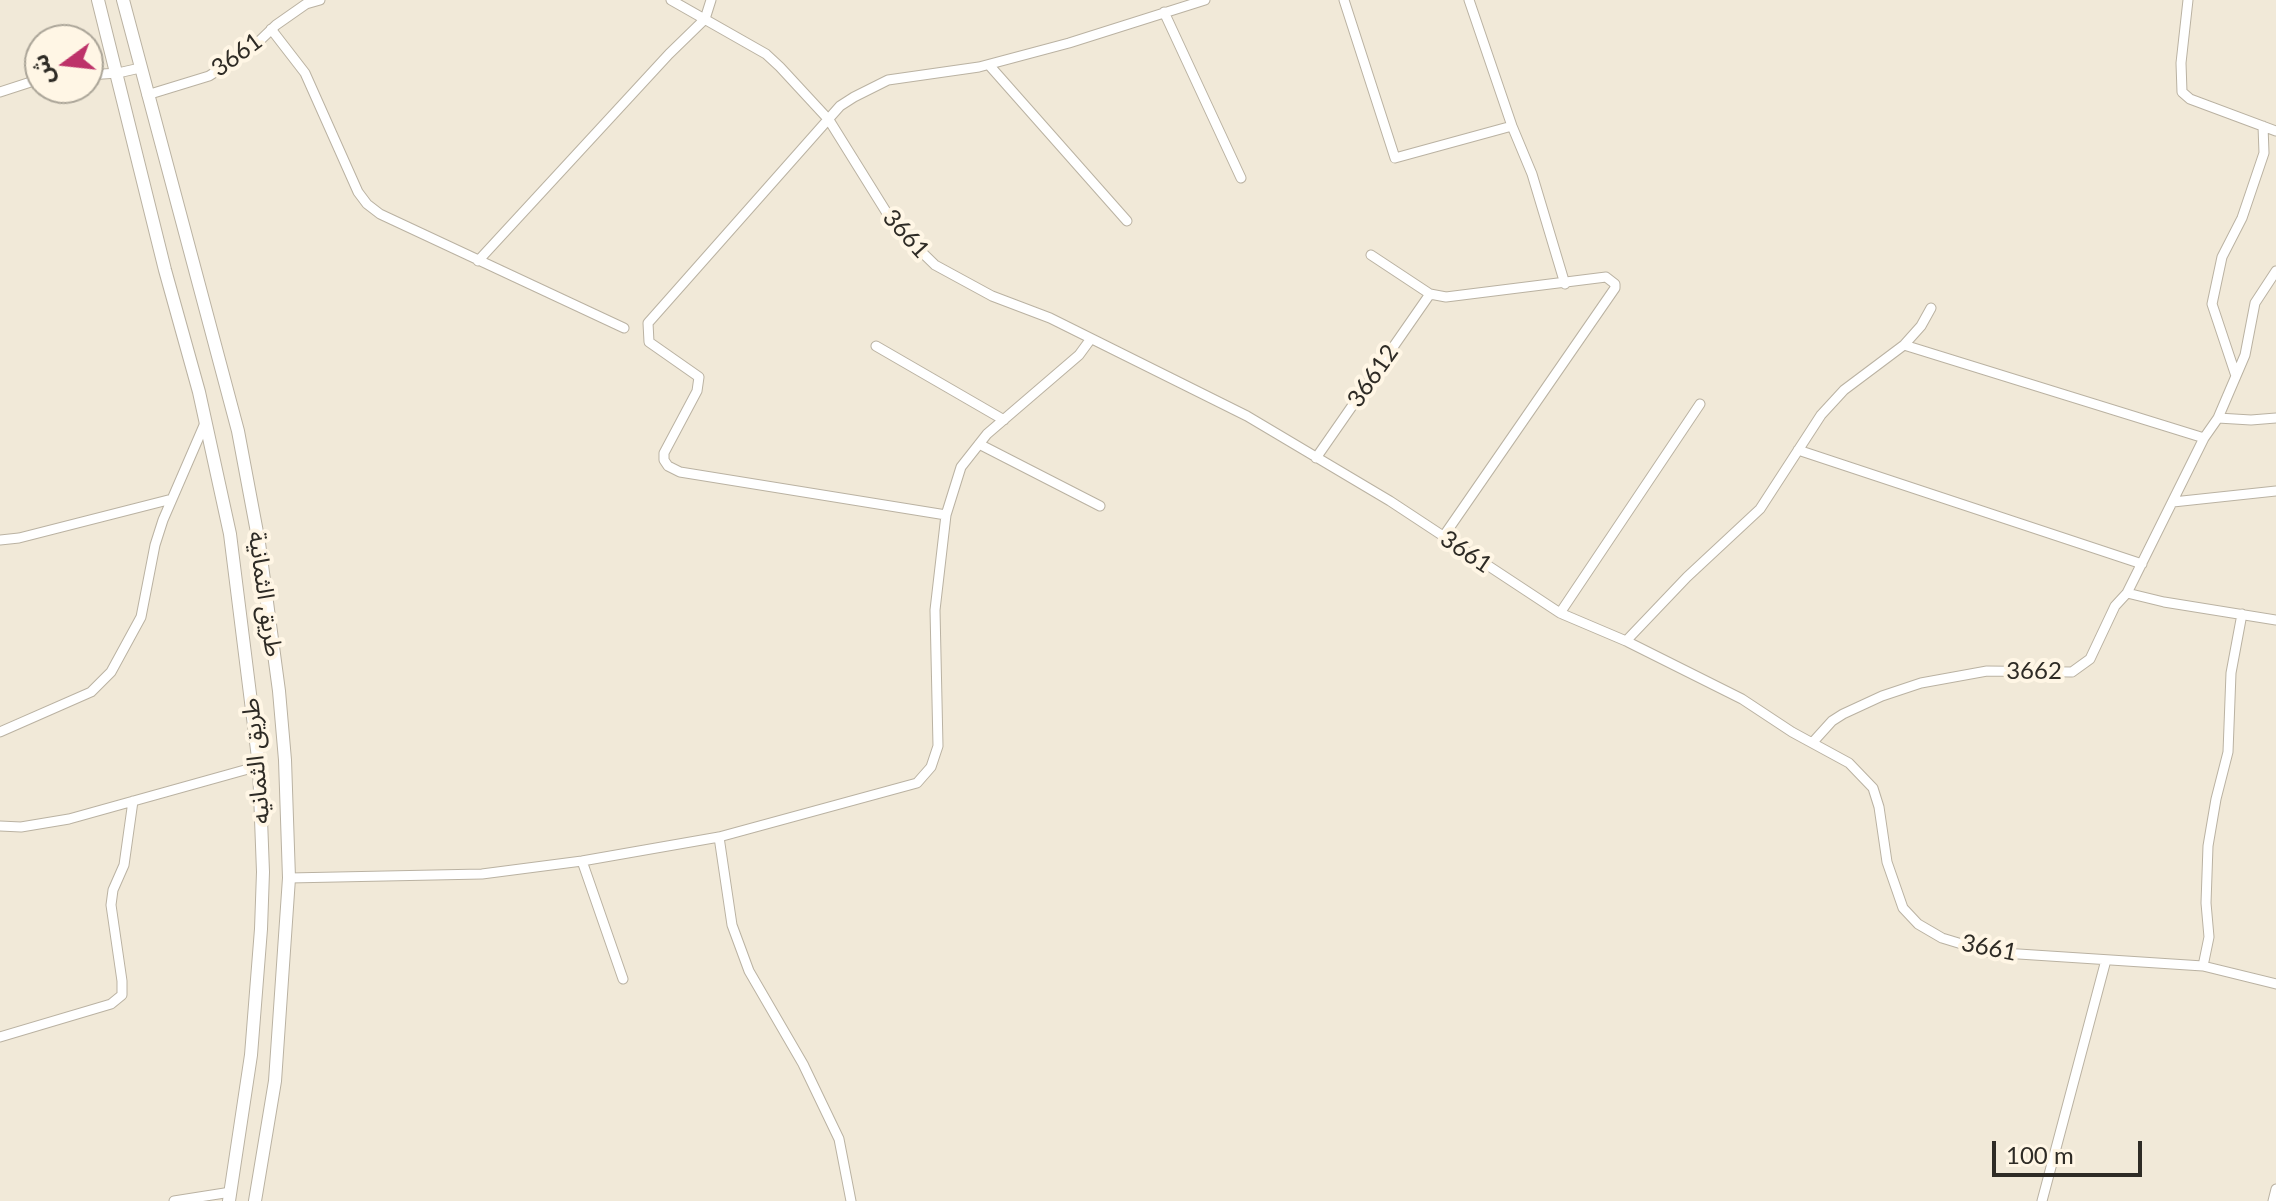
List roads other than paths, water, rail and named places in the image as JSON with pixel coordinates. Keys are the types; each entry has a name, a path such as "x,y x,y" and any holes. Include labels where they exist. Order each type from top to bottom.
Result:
{"street":[{"name":"طريق الثمانيه","path":"98,0 206,422 230,534 259,766 263,872 261,929 251,1055 230,1196"},
{"name":"طريق الثمانية","path":"123,0 238,431 259,543 279,691 289,878 275,1081 255,1201"},
{"name":"3661","path":"147,95 209,76 250,50 271,29 306,4 320,0"},
{"name":"3661","path":"671,0 766,54 829,120 884,211 921,254 935,265 992,296 1050,318 1247,416 1390,501 1560,613 1626,641 1742,699 1792,732 1849,763 1873,788 1887,862 1903,908 1918,924 1951,942 1988,952 2203,966 2276,984"},
{"path":"478,261 705,19 711,0"},
{"path":"946,515 680,472 668,466 664,453 700,385 695,372 649,342 648,323 840,106 888,80 989,65 1170,8 1205,0"},
{"path":"1344,0 1395,158 1512,126"},
{"path":"1469,0 1512,126 1532,174 1565,284"},
{"path":"2188,0 2181,63 2182,92 2190,99 2276,131"},
{"path":"1170,8 1241,178"},
{"path":"271,29 305,73 358,192 367,204 380,214 624,328"},
{"path":"989,65 1127,221"},
{"path":"104,74 140,68"},
{"path":"0,92 24,84"},
{"path":"2236,376 2212,304 2222,257 2242,218 2264,153 2263,126"},
{"path":"1371,255 1430,294 1446,297 1606,277 1615,284 1443,537"},
{"name":"3662","path":"1813,742 1843,714 1921,683 1987,671 2072,672 2090,659 2115,606 2127,593 2142,564 2204,438 2218,418 2245,355 2255,303 2276,271"},
{"name":"36612","path":"1316,458 1430,294"},
{"path":"1626,641 1687,577 1760,509 1821,415 1844,390 1904,345 1921,326 1931,308"},
{"path":"289,878 482,874 582,861 719,837 917,783 931,767 938,746 935,610 946,515 961,467 979,444 1079,355 1090,340"},
{"path":"1904,345 2204,438"},
{"path":"876,346 1004,420"},
{"path":"1560,613 1700,404"},
{"path":"2218,418 2276,418"},
{"path":"0,732 91,692 111,672 141,617 155,545 206,422"},
{"path":"979,444 1100,506"},
{"path":"1798,450 2142,564"},
{"path":"2173,502 2276,491"},
{"path":"0,540 19,538 172,499"},
{"path":"2127,593 2276,620"},
{"path":"2203,966 2209,937 2206,903 2208,846 2228,752 2231,673 2242,614"},
{"path":"0,826 45,824 259,766"},
{"path":"0,1037 111,1004 122,995 111,905 113,890 124,865 133,801"},
{"path":"719,837 732,925 745,960 803,1064 839,1139 851,1201"},
{"path":"582,861 623,979"},
{"path":"2042,1201 2106,960"},
{"path":"2273,1201 2276,1189"},
{"path":"174,1201 230,1196"}]}
